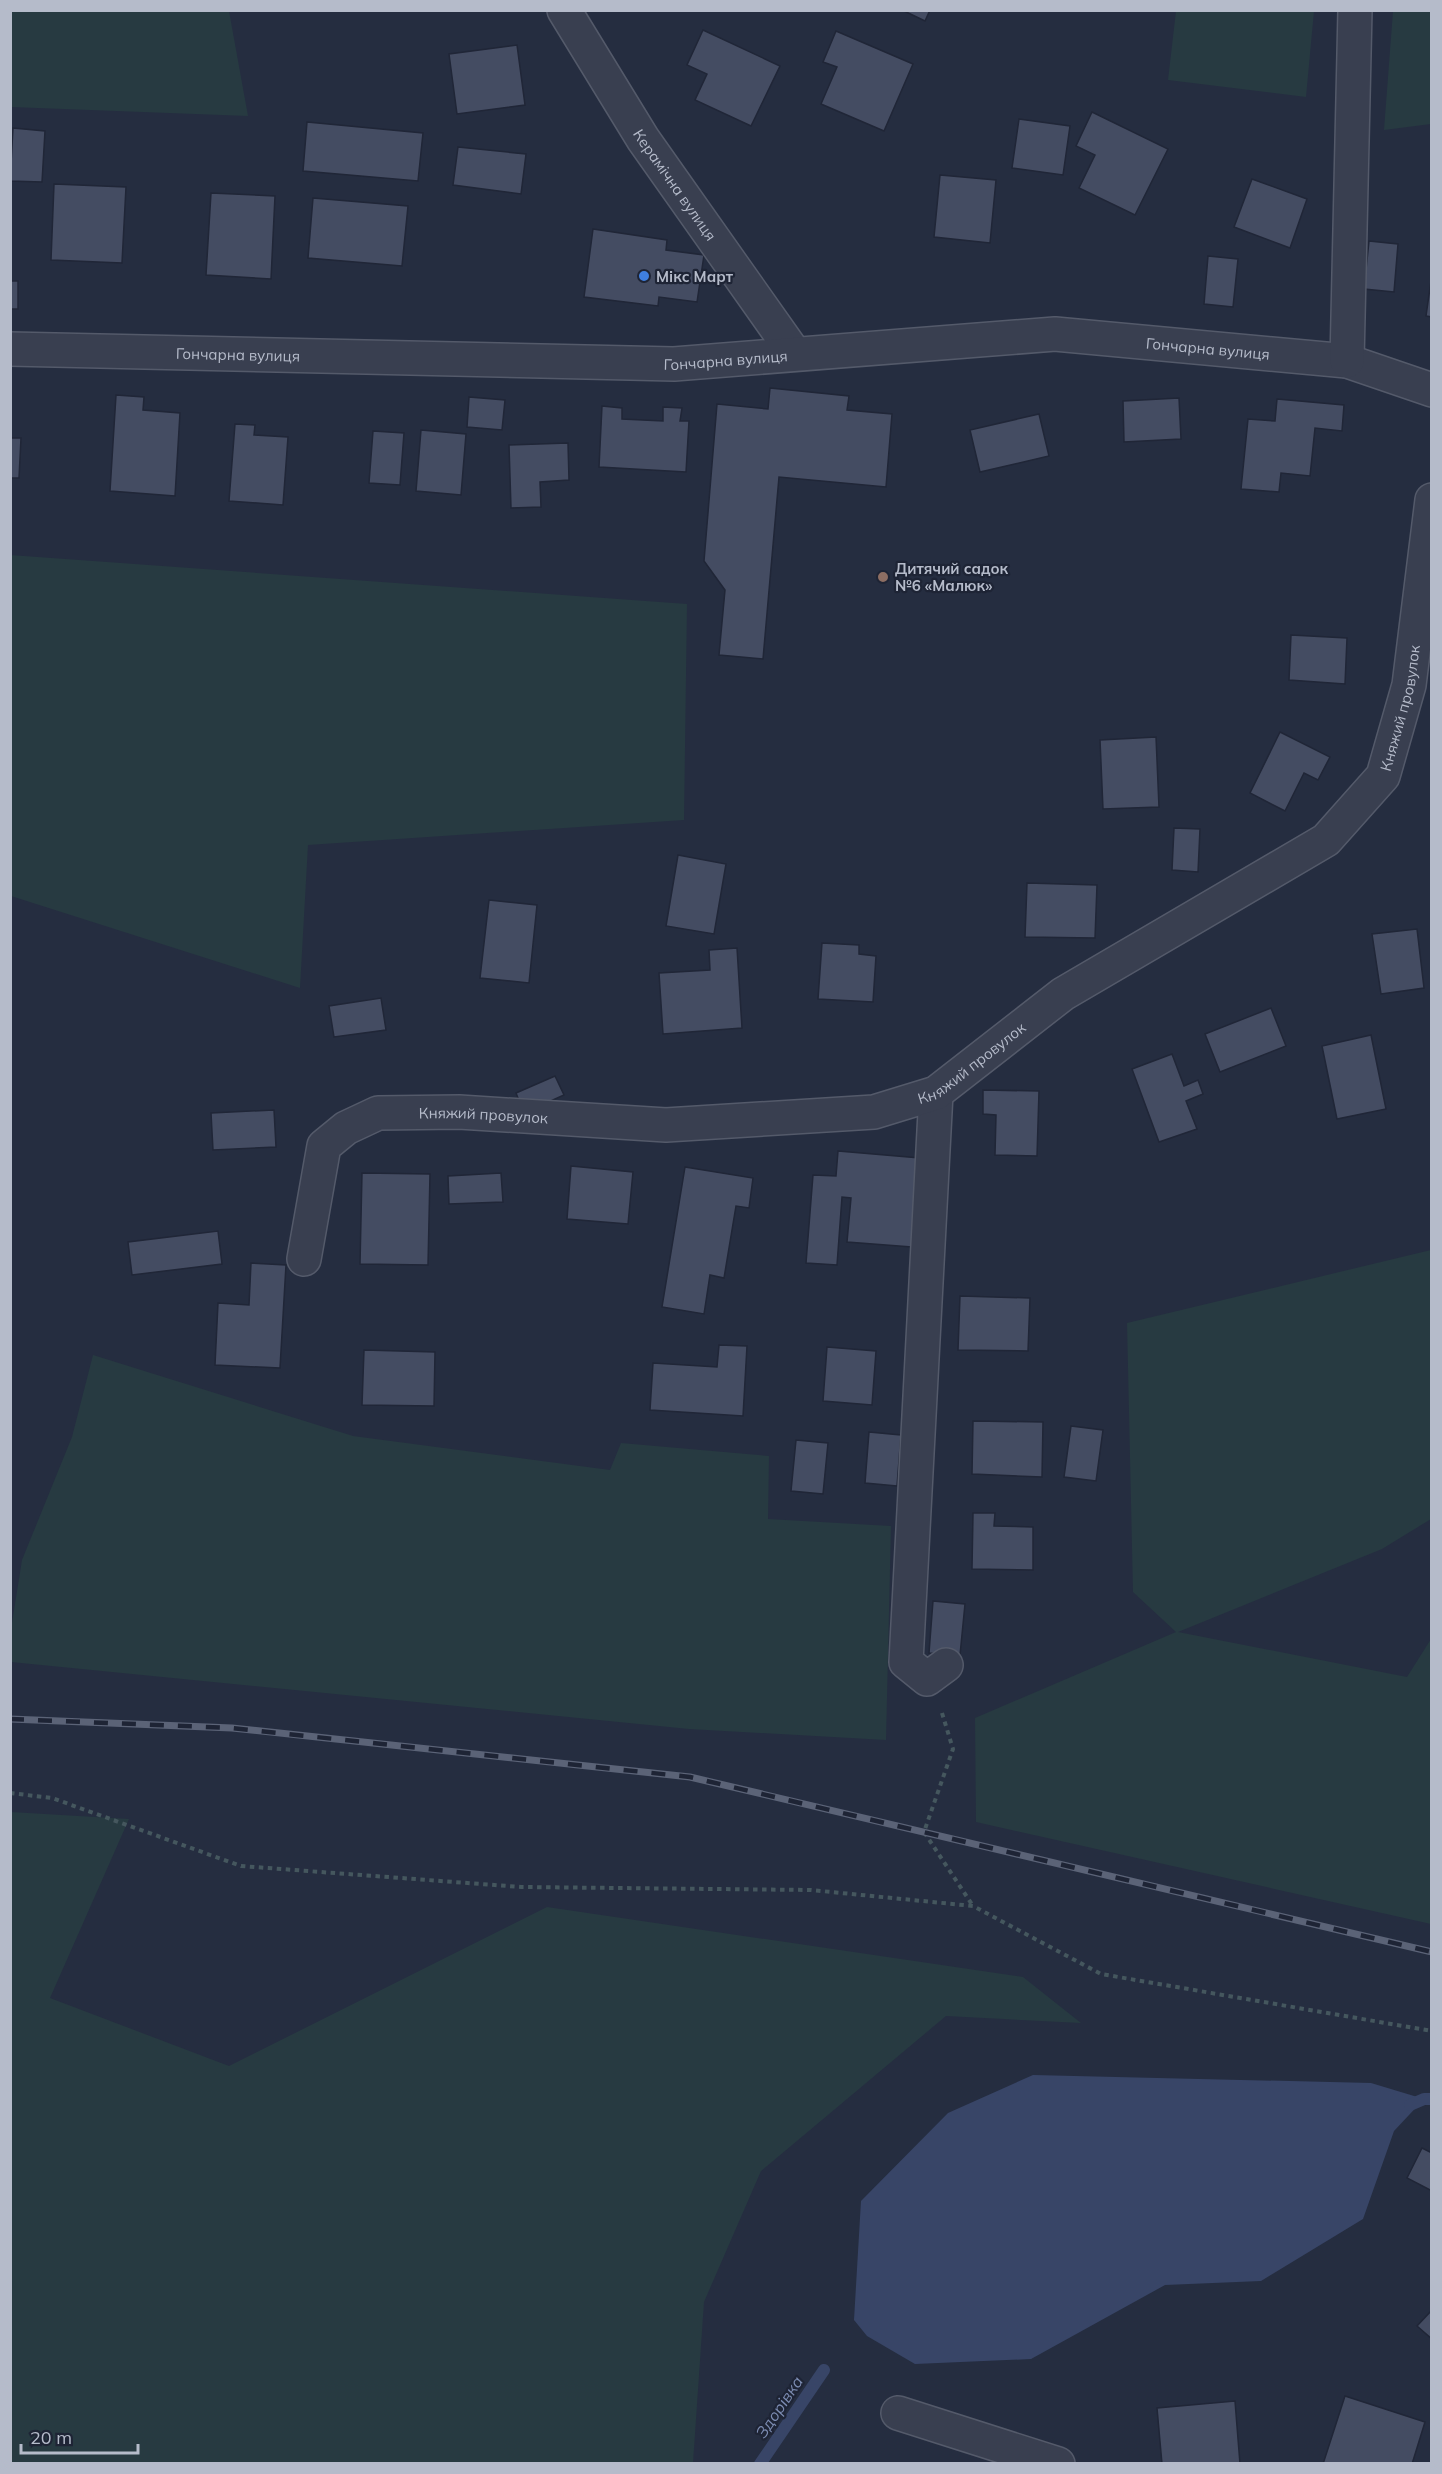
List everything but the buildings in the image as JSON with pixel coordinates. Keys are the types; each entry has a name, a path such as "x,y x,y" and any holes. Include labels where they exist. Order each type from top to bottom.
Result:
{"street":[{"name":"Керамічна вулиця","path":"564,10 643,139 794,353"},
{"path":"1347,361 1355,10"},
{"name":"Гончарна вулиця","path":"10,349 674,364 1056,334 1347,361 1431,390"},
{"name":"Княжий провулок","path":"304,1259 324,1146 346,1128 378,1113 459,1112 666,1125 874,1112 936,1093 1064,994 1326,840 1383,776 1409,685 1431,500"},
{"path":"936,1093 906,1662 937,1672"},
{"path":"898,2413 1058,2463"}],"path":[{"path":"937,1672 940,1705 953,1749 924,1832 973,1906"},
{"path":"10,1793 52,1798 241,1866 521,1887 811,1890 973,1906 1101,1974 1431,2031"}],"shaded area":[{"path":"11,10 229,11 248,116 11,107"},
{"path":"1176,11 1314,11 1306,97 1168,80"},
{"path":"1393,11 1431,11 1431,124 1384,130"},
{"path":"10,555 687,604 684,820 308,845 300,988 11,896"},
{"path":"1431,1250 1431,1519 1382,1549 1178,1632 1407,1677 1431,1639 1431,1924 976,1822 975,1718 1176,1632 1133,1592 1127,1323"},
{"path":"93,1355 353,1436 610,1470 621,1443 769,1456 768,1519 891,1526 886,1740 689,1729 11,1662 11,1629 22,1560 72,1437"},
{"path":"11,1812 129,1819 50,1998 229,2066 547,1907 1023,1977 1081,2023 946,2016 761,2171 704,2302 693,2463 11,2463"}],"water":[{"path":"1033,2075 1371,2083 1424,2099 1394,2131 1363,2219 1261,2281 1165,2285 1031,2359 915,2364 867,2336 854,2320 861,2201 948,2113"}],"waterway":[{"path":"1410,2105 1424,2099 1432,2099"},
{"name":"Здорівка","path":"760,2464 824,2370"}],"railway":[{"path":"10,1719 232,1728 690,1777 1432,1952"}],"place":[{"name":"Мікс Март","path":"644,276"},
{"name":"Дитячий садок №6 «Малюк»","path":"883,577"}]}
